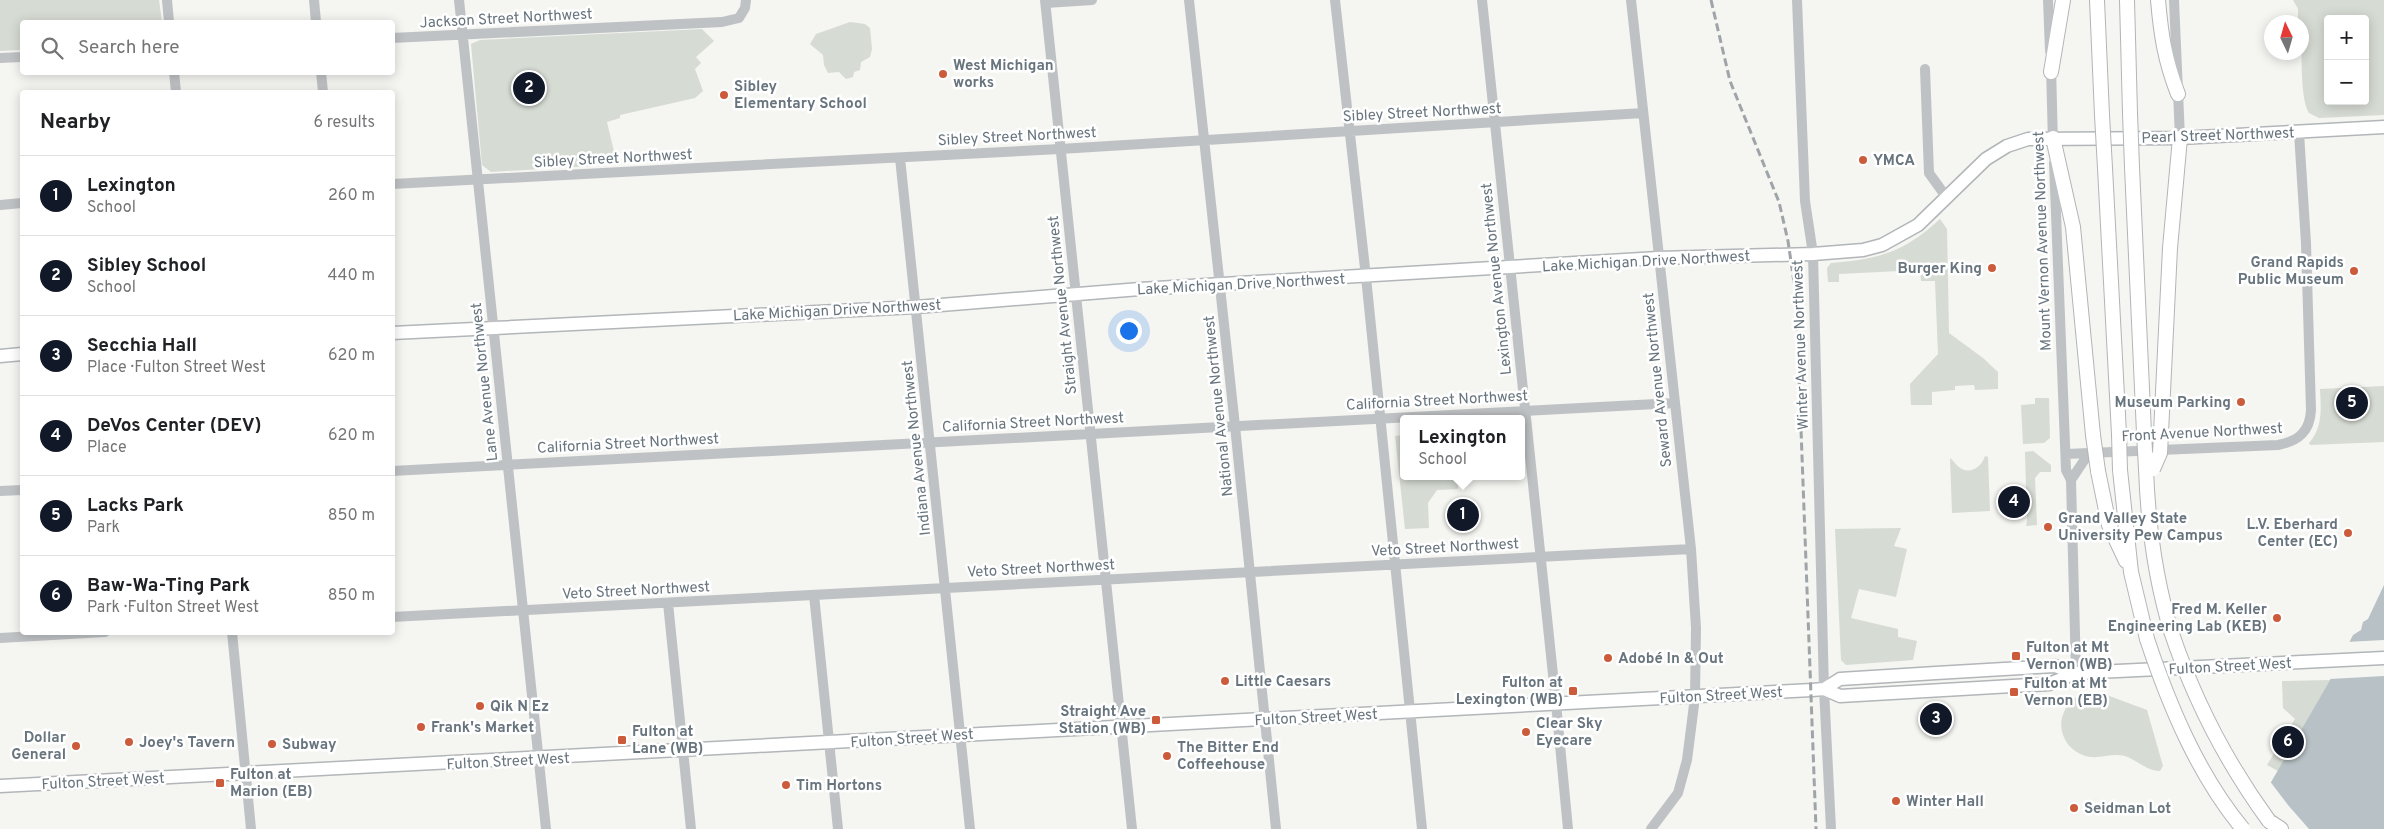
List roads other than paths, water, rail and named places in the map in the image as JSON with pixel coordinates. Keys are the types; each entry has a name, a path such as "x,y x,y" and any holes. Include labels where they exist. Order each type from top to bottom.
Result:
{"highway":[{"path":"2051,72 2063,0"},
{"path":"2097,0 2120,470 2131,572 2147,638 2159,674 2183,730 2214,786 2243,829"},
{"path":"2127,0 2132,167 2144,434 2155,566 2171,631 2191,686 2209,725 2233,768 2275,826"},
{"path":"2158,0 2166,64 2178,94"},
{"path":"2053,138 2073,227 2098,472 2110,525 2131,572"},
{"path":"2148,473 2160,453 2170,248 2180,138"}],"main road":[{"name":"Pearl Street Northwest","path":"2053,138 2180,138 2384,127"},
{"name":"Lake Michigan Drive Northwest","path":"395,333 916,307 1220,285 1658,258 1813,254 1863,250 1882,245 1918,225 1986,159 2007,146 2028,139 2053,138"},
{"path":"0,356 20,354"},
{"name":"Fulton Street West","path":"0,786 540,760 1121,726 1824,689 1840,696 2049,684 2076,673 2384,658"},
{"name":"Fulton Street West","path":"1824,689 1840,679 2055,666 2076,673"}],"street":[{"path":"167,0 169,20"},
{"path":"314,0 316,20"},
{"name":"Lane Avenue Northwest","path":"459,0 546,829"},
{"name":"Jackson Street Northwest","path":"395,38 722,22 739,18 745,8 746,0"},
{"path":"1046,2 1092,0"},
{"name":"National Avenue Northwest","path":"1189,0 1236,426 1276,829"},
{"path":"1335,0 1366,277 1422,829"},
{"name":"Lexington Avenue Northwest","path":"1482,0 1524,415"},
{"name":"Seward Avenue Northwest","path":"1631,0 1675,403 1696,628 1695,697 1688,760 1678,793 1651,829"},
{"name":"Winter Avenue Northwest","path":"1797,0 1805,201 1813,254 1824,689 1830,829"},
{"name":"Mount Vernon Avenue Northwest","path":"2048,0 2066,470 2071,480 2076,673"},
{"path":"2174,0 2180,138"},
{"name":"Straight Avenue Northwest","path":"1046,2 1132,829"},
{"path":"0,58 20,57"},
{"path":"1925,69 1929,173 1947,198"},
{"path":"174,75 176,90"},
{"path":"321,75 323,90"},
{"name":"Sibley Street Northwest","path":"395,184 1060,149 1643,113"},
{"name":"Front Avenue Northwest","path":"2066,454 2278,444 2296,440 2308,428 2311,400 2306,250 2299,132"},
{"name":"Indiana Avenue Northwest","path":"900,158 970,829"},
{"path":"0,204 20,203"},
{"name":"California Street Northwest","path":"1442,415 1675,403"},
{"name":"California Street Northwest","path":"395,471 1400,417"},
{"name":"Lexington Avenue Northwest","path":"1525,420 1541,557 1568,829"},
{"path":"2071,480 2085,458 2096,452"},
{"path":"0,491 20,490"},
{"name":"Veto Street Northwest","path":"395,617 1690,549"},
{"path":"814,595 838,829"},
{"path":"668,603 691,829"},
{"path":"0,638 52,635"},
{"path":"232,635 251,829"}],"railway":[{"path":"1711,0 1730,81 1779,202 1788,241 1796,296 1816,829"}],"place":[{"name":"West Michigan works","path":"943,74"},
{"name":"Sibley School","path":"529,88"},
{"name":"Sibley Elementary School","path":"724,95"},
{"name":"YMCA","path":"1863,160"},
{"name":"Burger King","path":"1992,268"},
{"name":"Grand Rapids Public Museum","path":"2354,271"},
{"name":"Museum Parking","path":"2241,402"},
{"name":"Lacks Park","path":"2352,403"},
{"name":"DeVos Center (DEV)","path":"2014,502"},
{"name":"Lexington","path":"1463,515"},
{"name":"Grand Valley State University Pew Campus","path":"2048,527"},
{"name":"L.V. Eberhard Center (EC)","path":"2348,533"},
{"name":"Fred M. Keller Engineering Lab (KEB)","path":"2277,618"},
{"name":"Fulton at Mt Vernon (WB)","path":"2016,656"},
{"name":"Adobé In & Out","path":"1608,658"},
{"name":"Little Caesars","path":"1225,681"},
{"name":"Fulton at Lexington (WB)","path":"1573,691"},
{"name":"Fulton at Mt Vernon (EB)","path":"2014,692"},
{"name":"Qik N Ez","path":"480,706"},
{"name":"Secchia Hall","path":"1936,719"},
{"name":"Straight Ave Station (WB)","path":"1156,720"},
{"name":"Frank's Market","path":"421,727"},
{"name":"Clear Sky Eyecare","path":"1526,732"},
{"name":"Fulton at Lane (WB)","path":"622,740"},
{"name":"Joey's Tavern","path":"129,742"},
{"name":"Baw-Wa-Ting Park","path":"2288,742"},
{"name":"Subway","path":"272,744"},
{"name":"Dollar General","path":"76,746"},
{"name":"The Bitter End Coffeehouse","path":"1167,756"},
{"name":"Fulton at Marion (EB)","path":"220,783"},
{"name":"Tim Hortons","path":"786,785"},
{"name":"Winter Hall","path":"1896,801"},
{"name":"Seidman Lot","path":"2074,808"}]}
